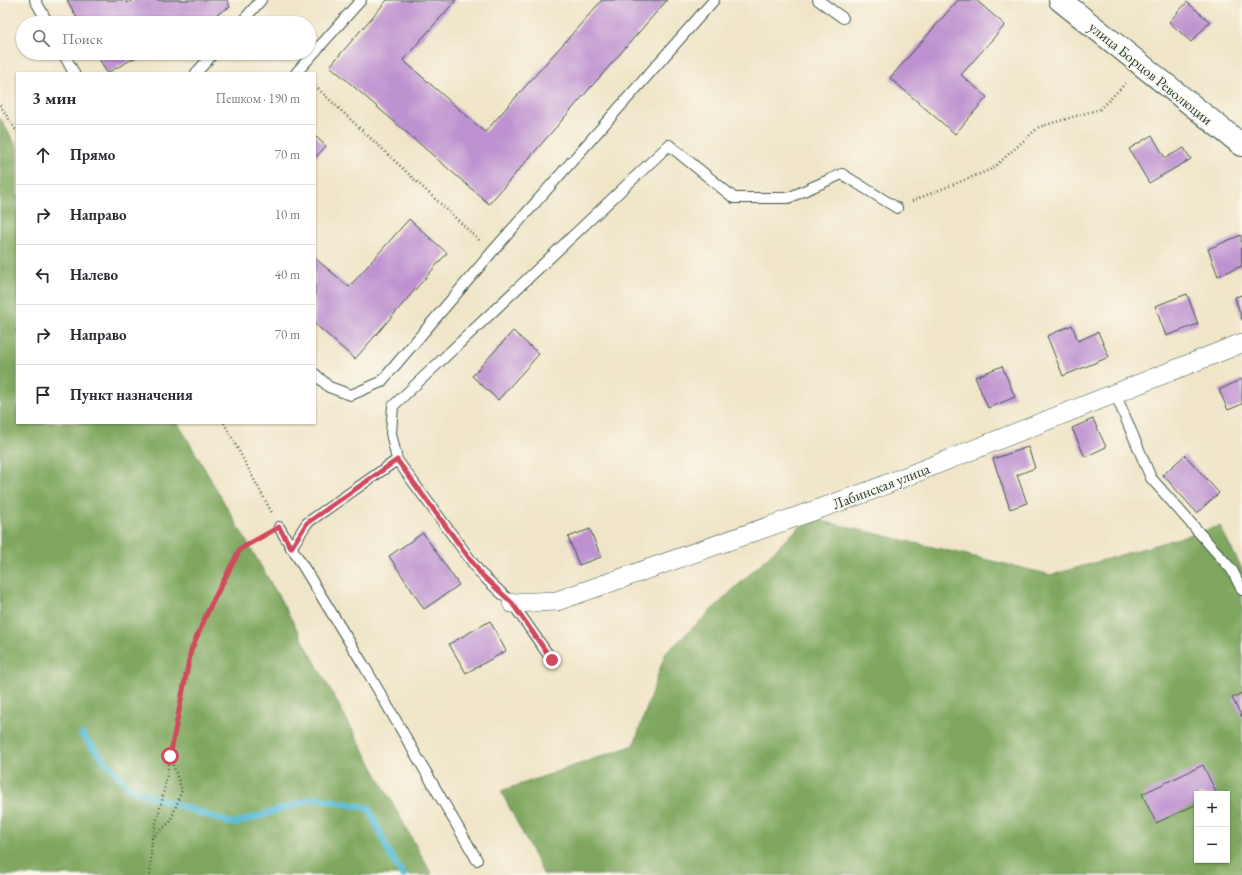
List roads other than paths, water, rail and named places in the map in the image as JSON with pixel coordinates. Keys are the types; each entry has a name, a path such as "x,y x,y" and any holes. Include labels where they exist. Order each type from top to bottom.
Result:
{"street":[{"name":"улица Борцов Революции","path":"1060,0 1242,145"},
{"name":"Лабинская улица","path":"512,603 557,601 867,492 1242,343"}],"lane":[{"path":"35,0 44,16"},
{"path":"247,16 261,0"},
{"path":"316,51 361,0"},
{"path":"316,375 329,387 351,395 381,382 492,252 714,0"},
{"path":"818,0 843,18"},
{"path":"67,60 73,72"},
{"path":"197,72 208,60"},
{"path":"297,72 308,60"},
{"path":"552,660 512,603 481,574 397,460 391,433 393,406 669,145 734,198 788,198 842,174 897,208"},
{"path":"1115,394 1151,478 1232,570 1242,590"},
{"path":"291,548 307,523 397,460"},
{"path":"279,527 366,669 477,860"}],"waterway":[{"path":"82,735 130,789 234,824 316,798 369,808 390,855 403,875"}]}
